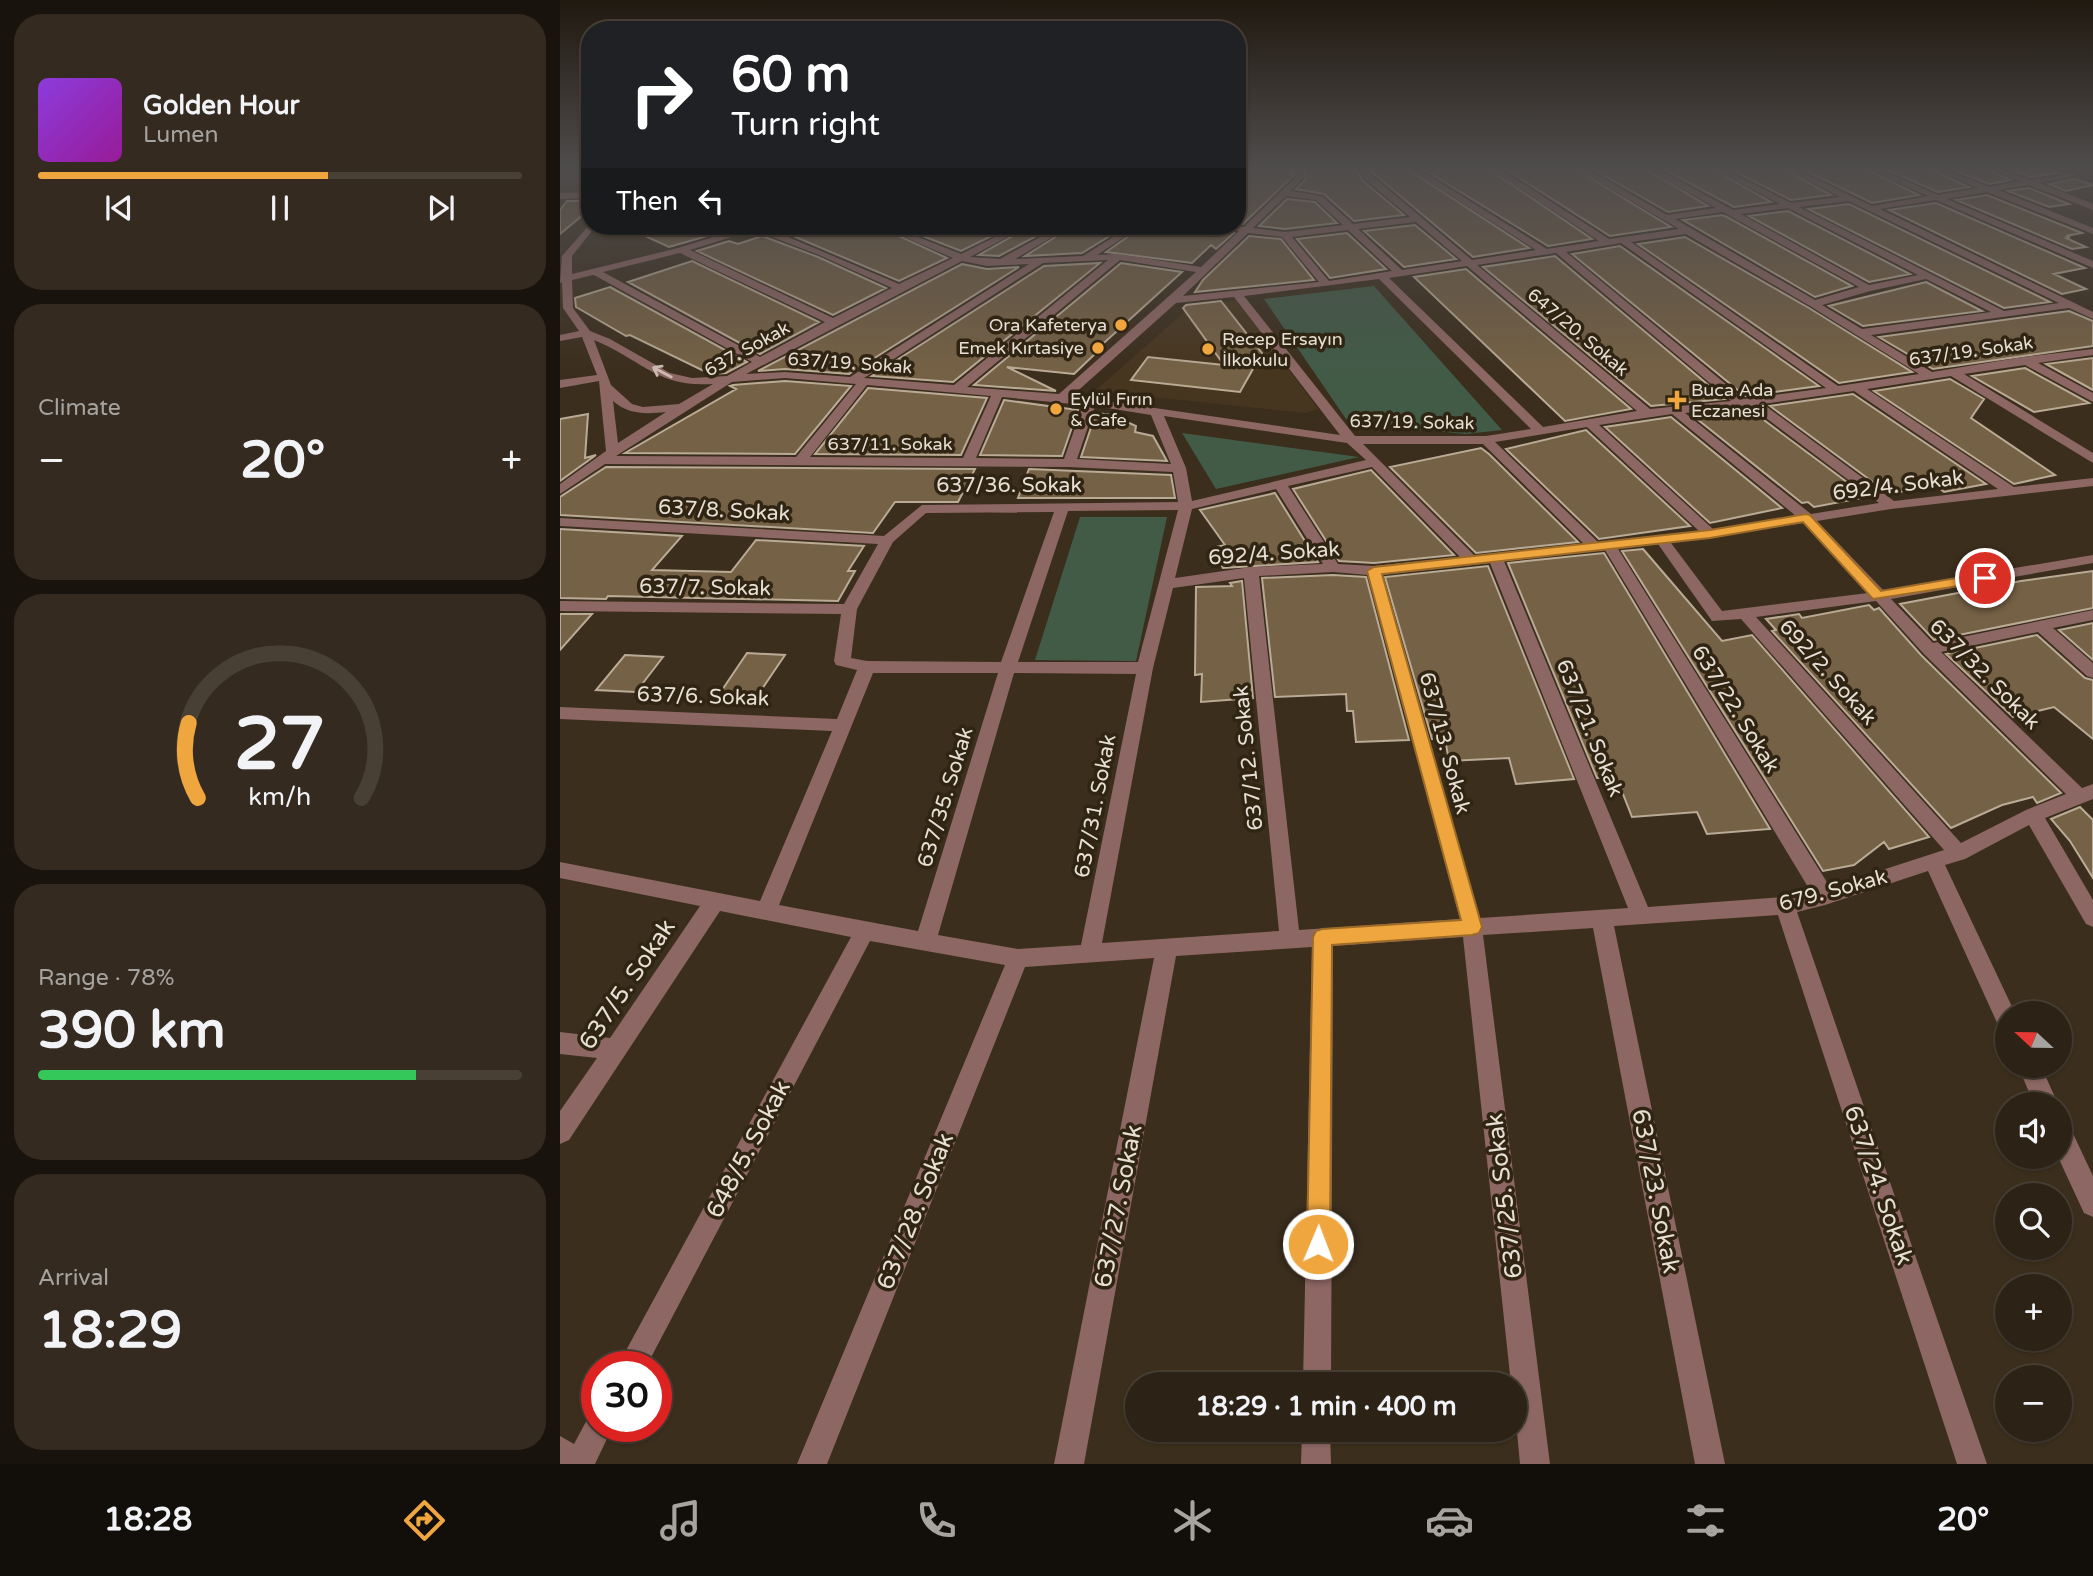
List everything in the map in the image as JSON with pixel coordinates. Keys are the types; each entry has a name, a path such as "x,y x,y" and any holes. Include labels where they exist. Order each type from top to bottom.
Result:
{"street":[{"path":"582,235 563,256 564,309 586,333 604,382 612,450"},
{"path":"564,280 729,235"},
{"path":"777,235 898,288"},
{"path":"906,235 963,258 987,263 1118,257 1202,270"},
{"name":"637. Sokak","path":"560,490 612,450 728,377 898,288 963,258 1002,235"},
{"path":"1001,263 1050,235"},
{"path":"1084,259 1121,235"},
{"path":"1062,398 1173,300 1238,235"},
{"path":"1285,235 1326,284"},
{"path":"1359,235 1399,272"},
{"name":"647/20. Sokak","path":"1437,235 1647,413"},
{"path":"1525,235 1552,251 1747,403 1891,505"},
{"path":"1597,235 1607,242"},
{"path":"1173,300 1326,284 1655,235"},
{"path":"1694,235 1814,304 1928,375"},
{"path":"1772,235 1868,288"},
{"path":"1847,235 2002,314"},
{"path":"1929,235 2093,316"},
{"path":"2023,235 2093,265"},
{"path":"1622,240 1834,388"},
{"path":"681,250 833,322"},
{"path":"957,389 1118,257"},
{"path":"800,461 859,381 1041,261"},
{"path":"597,273 759,361"},
{"path":"1380,275 1539,430"},
{"path":"1814,304 1868,288 1928,276"},
{"path":"1238,295 1351,440 1471,560"},
{"path":"1859,332 2071,305"},
{"path":"560,338 586,333 606,341 666,376 692,382 728,377"},
{"name":"637/19. Sokak","path":"728,377 785,375 1062,398 1351,440 1486,440 1647,413 1747,403 2023,360 2093,352"},
{"path":"2023,360 2093,398"},
{"path":"1952,372 2093,459"},
{"path":"560,384 604,382"},
{"path":"604,382 620,404 634,410 681,406"},
{"path":"1854,385 2012,492"},
{"path":"968,463 998,393"},
{"path":"1069,464 1090,402"},
{"path":"1155,410 1179,468 1186,506"},
{"name":"637/32. Sokak","path":"1676,411 1806,517 1929,649 2086,794"},
{"path":"1588,422 1710,534"},
{"name":"637/22. Sokak","path":"1486,440 1602,546 1825,897"},
{"name":"637/11. Sokak","path":"600,460 1069,464 1179,468"},
{"name":"637/36. Sokak","path":"867,667 842,661 849,610 887,540 922,509 1186,506 1375,462"},
{"name":"692/4. Sokak","path":"1166,584 1251,572 1333,568 1374,571 1602,546 1710,534 1891,505 2093,482"},
{"path":"1280,484 1333,568"},
{"name":"637/31. Sokak","path":"1090,953 1145,668 1186,506"},
{"name":"637/35. Sokak","path":"925,942 1008,666 1062,508"},
{"name":"637/8. Sokak","path":"560,522 887,540"},
{"path":"1661,539 1718,617 1878,596 2093,559"},
{"name":"637/21. Sokak","path":"1495,557 1642,916"},
{"name":"637/13. Sokak","path":"1374,571 1472,927"},
{"name":"637/12. Sokak","path":"1251,572 1290,939"},
{"name":"637/7. Sokak","path":"560,606 849,610"},
{"name":"692/2. Sokak","path":"1745,614 1958,853"},
{"path":"1929,649 2093,615"},
{"path":"2042,627 2093,671"},
{"path":"767,910 867,667 1145,668"},
{"name":"637/6. Sokak","path":"560,713 843,725"},
{"name":"679. Sokak","path":"560,870 865,931 1018,958 1785,906 1825,897 1934,862 1958,853 2033,815 2086,794"},
{"path":"2033,815 2093,918"},
{"path":"1934,862 1998,1001"},
{"name":"637/5. Sokak","path":"560,1132 716,900"},
{"name":"637/24. Sokak","path":"1785,906 1972,1464"},
{"name":"637/23. Sokak","path":"1602,919 1710,1464"},
{"name":"637/25. Sokak","path":"1472,927 1535,1464"},
{"name":"648/5. Sokak","path":"640,1351 865,931"},
{"path":"1317,1372 1322,937"},
{"name":"637/27. Sokak","path":"1069,1464 1167,948"},
{"name":"637/28. Sokak","path":"812,1464 1018,958"},
{"path":"560,1043 614,1049"},
{"path":"2072,1158 2092,1201"},
{"path":"579,1464 591,1442"},
{"path":"1316,1442 1316,1464"},
{"path":"560,1451 573,1464"}],"shaded area":[{"name":"Recep Ersayın İlkokulu","path":"1237,300 1318,409 1305,413 1095,391 1190,307"}],"green space":[{"path":"1374,286 1502,430 1466,434 1360,424 1346,419 1264,299"},
{"path":"1182,433 1359,457 1216,489"},
{"path":"1080,517 1167,517 1136,661 1035,660"}],"building":[{"path":"647,235 709,235 669,247 645,236"},
{"path":"792,235 897,235 947,258 899,281"},
{"path":"921,235 993,235 961,251"},
{"path":"1014,235 1038,235 999,256 979,255"},
{"path":"1058,235 1111,235 1082,253 1025,256"},
{"path":"1130,235 1231,235 1216,249 1211,245 1192,263 1106,252"},
{"path":"1350,235 1386,269 1330,278 1297,239"},
{"path":"1369,235 1427,235 1456,259 1404,267"},
{"path":"1447,235 1509,235 1529,248 1473,257"},
{"path":"1531,235 1587,235 1592,239 1548,246"},
{"path":"1709,235 1760,235 1852,286 1815,297"},
{"path":"1784,235 1835,235 1910,274 1869,282"},
{"path":"1860,235 1913,235 2050,302 2004,308"},
{"path":"1941,235 2010,235 2085,268 2054,274 2086,289 2062,294"},
{"path":"2040,235 2070,235 2066,238 2086,247 2072,249"},
{"path":"762,236 818,257 886,288 833,315 697,251 729,241 738,244"},
{"path":"1249,236 1281,239 1314,280 1195,292 1203,280"},
{"path":"1685,237 1809,308 1912,372 1839,383 1638,244"},
{"path":"1620,246 1819,386 1745,396 1572,254"},
{"path":"1555,256 1725,399 1651,406 1483,267"},
{"path":"692,261 819,322 760,354 628,282"},
{"path":"1100,263 953,382 872,376 1044,266"},
{"path":"1121,263 1182,272 1095,351 1097,352 1074,374 1007,367 1056,391 974,385"},
{"path":"962,264 987,269 1019,267 849,374 785,369 758,371"},
{"path":"1466,269 1631,409 1565,421 1414,277"},
{"path":"1926,282 1982,311 1863,326 1829,306"},
{"path":"610,287 747,362 726,373 710,374 630,335 626,336 576,307 575,298"},
{"path":"1221,301 1262,353 1240,392 1131,380 1148,357 1224,365 1183,308 1186,305"},
{"path":"2069,311 2093,321 2093,346 1933,369 1879,337"},
{"path":"2093,358 2093,390 2046,364"},
{"path":"2025,368 2089,403 2034,412 1972,376"},
{"path":"1950,379 1984,399 1971,418 2055,475 2014,484 1874,391"},
{"path":"785,381 851,386 795,454 625,453 736,389 730,386"},
{"path":"868,388 987,398 961,455 815,454"},
{"path":"1853,394 1986,484 1944,492 1935,485 1889,494 1770,406"},
{"path":"1004,400 1078,410 1062,456 980,455"},
{"path":"1749,409 1867,497 1814,507 1808,502 1802,503 1692,415"},
{"path":"1096,413 1112,415 1136,426 1135,432 1153,436 1167,461 1081,457"},
{"path":"588,414 585,458 596,455 560,481 560,419"},
{"path":"1671,417 1782,508 1710,523 1605,427"},
{"path":"1586,430 1690,526 1599,539 1506,449"},
{"path":"1481,448 1578,542 1476,553 1390,467"},
{"path":"606,467 975,469 958,502 895,502 873,533 560,515 560,497"},
{"path":"1029,469 1171,475 1175,498 1018,498"},
{"path":"1371,470 1454,555 1374,563 1339,561 1293,489"},
{"path":"1275,493 1318,562 1223,568 1212,548 1225,545 1200,510"},
{"path":"560,529 682,536 652,570 731,572 756,540 864,546 848,571 855,571 838,601 608,596 606,599 560,598"},
{"path":"1643,549 1722,641 1752,635 1929,837 1889,849 1884,842 1854,865 1823,871 1622,551"},
{"path":"1604,553 1770,829 1707,834 1697,812 1632,817 1619,784 1613,784 1611,777 1597,778 1508,563"},
{"path":"1488,566 1574,779 1516,784 1509,758 1449,761 1445,739 1432,739 1385,577"},
{"path":"2093,571 2093,608 1934,640 1900,604 2021,581"},
{"path":"1333,575 1366,577 1409,740 1356,742 1353,711 1347,711 1346,694 1275,697 1262,578"},
{"path":"1242,581 1253,698 1201,702 1202,674 1195,675 1196,587 1232,586 1230,583"},
{"path":"1869,605 1874,610 1879,608 1921,655 2061,793 2037,803 2033,797 2002,805 1951,828 1772,631 1776,630 1766,619 1799,614 1802,618"},
{"path":"560,614 592,614 560,650"},
{"path":"2093,623 2093,660 2059,630"},
{"path":"2037,635 2085,678 2093,680 2093,739 2054,707 2013,717 1946,654"},
{"path":"747,653 785,655 758,695 720,693"},
{"path":"625,655 663,657 636,692 596,690"},
{"path":"2080,807 2093,820 2093,878 2070,841 2051,819"}],"place":[{"name":"Ora Kafeterya","path":"1121,325"},
{"name":"Emek Kırtasiye","path":"1098,348"},
{"name":"Recep Ersayın İlkokulu","path":"1208,349"},
{"name":"Buca Ada Eczanesi","path":"1677,400"},
{"name":"Eylül Fırın & Cafe","path":"1056,409"}],"route":[{"path":"1318,1244 1322,937 1472,927 1374,571 1710,534 1806,517 1878,596 1985,578"}]}
